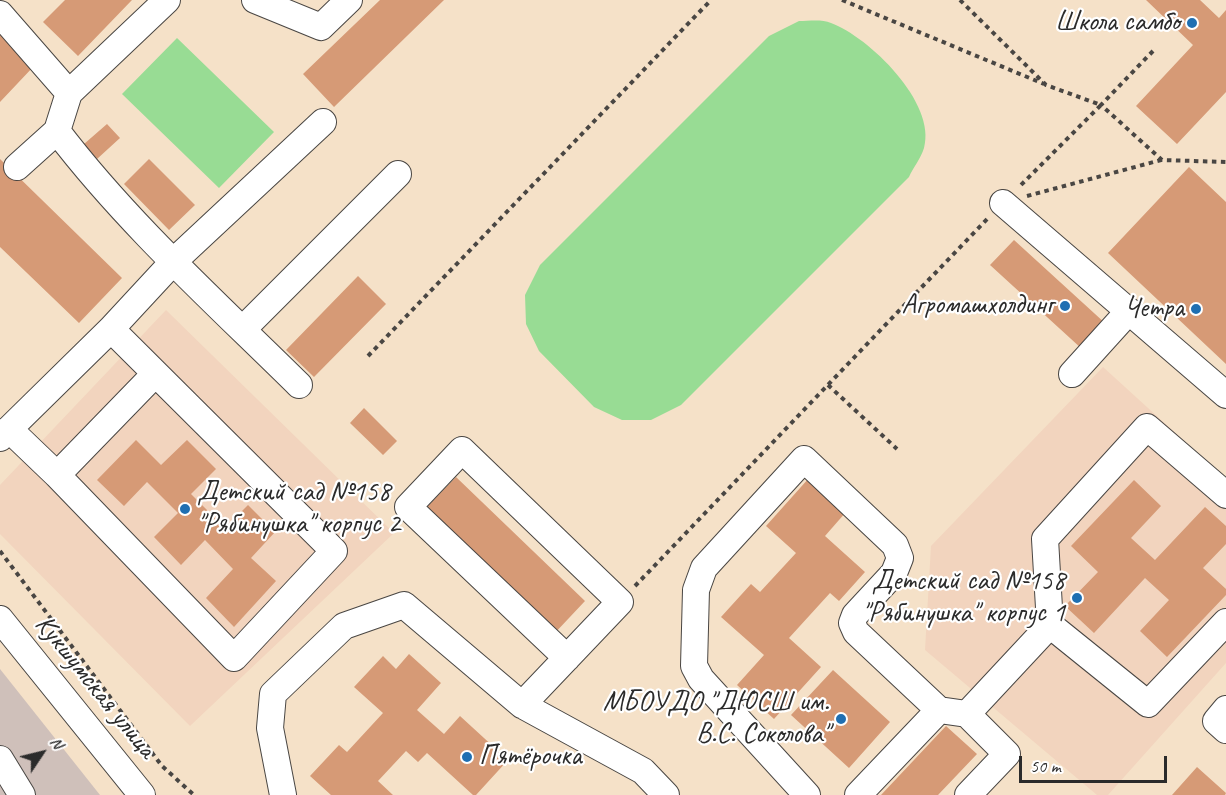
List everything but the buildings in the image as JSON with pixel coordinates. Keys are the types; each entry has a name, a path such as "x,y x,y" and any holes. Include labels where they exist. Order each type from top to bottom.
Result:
{"street":[{"path":"17,166 57,131 69,93 167,0"},
{"path":"255,0 321,27 349,0"},
{"path":"0,14 69,93"},
{"path":"111,329 334,551 234,658 57,475 5,433 111,329 174,261 323,122"},
{"path":"57,131 78,158 174,261 299,384"},
{"path":"243,329 398,174"},
{"path":"1004,203 1226,395"},
{"path":"1072,374 1129,311"},
{"path":"57,475 155,374"},
{"path":"967,714 1050,625 1045,539 1147,427 1226,495"},
{"path":"522,705 567,658 620,602 462,450 408,507 567,658"},
{"path":"807,795 701,679 694,666 696,590 704,568 804,459 895,545 900,558 894,573 855,615 852,623 856,632 939,710 967,714 1007,754 968,795"},
{"path":"283,795 270,728 273,694 344,626 404,605 522,705 643,771 666,795"},
{"name":"Кукшумская улица","path":"0,620 142,795"},
{"path":"1050,625 1148,704 1226,622"},
{"path":"1226,709 1216,721 1226,730"},
{"path":"858,795 939,710"}],"path":[{"path":"368,356 711,0"},
{"path":"842,0 1046,85 1101,105 1162,160"},
{"path":"960,0 1046,85"},
{"path":"620,602 1153,51"},
{"path":"1004,203 1162,160 1226,162"},
{"path":"828,385 897,449"},
{"path":"0,551 162,766 194,795"}],"shaded area":[{"name":"Детский сад №158 \"Рябинушка\" корпус 2","path":"166,310 394,533 190,726 0,534 0,485"},
{"name":"Детский сад №158 \"Рябинушка\" корпус 1","path":"1103,367 1226,479 1226,663 1108,795 1097,795 925,650 931,546"},
{"path":"0,669 100,795 0,795"}],"green space":[{"path":"799,21 827,22 846,31 881,57 897,74 920,111 925,130 924,148 919,159 909,177 681,405 651,420 622,420 594,407 539,351 526,324 525,295 540,265 769,36"},
{"path":"177,38 274,132 219,188 122,94"}],"place":[{"name":"Школа самбо","path":"1192,23"},
{"name":"Агромашхолдинг","path":"1065,306"},
{"name":"Четра","path":"1196,309"},
{"name":"Детский сад №158 \"Рябинушка\" корпус 2","path":"185,509"},
{"name":"Детский сад №158 \"Рябинушка\" корпус 1","path":"1077,598"},
{"name":"МБОУДО \"ДЮСШ им. В.С. Соколова\"","path":"841,719"},
{"name":"Пятёрочка","path":"467,757"}]}
